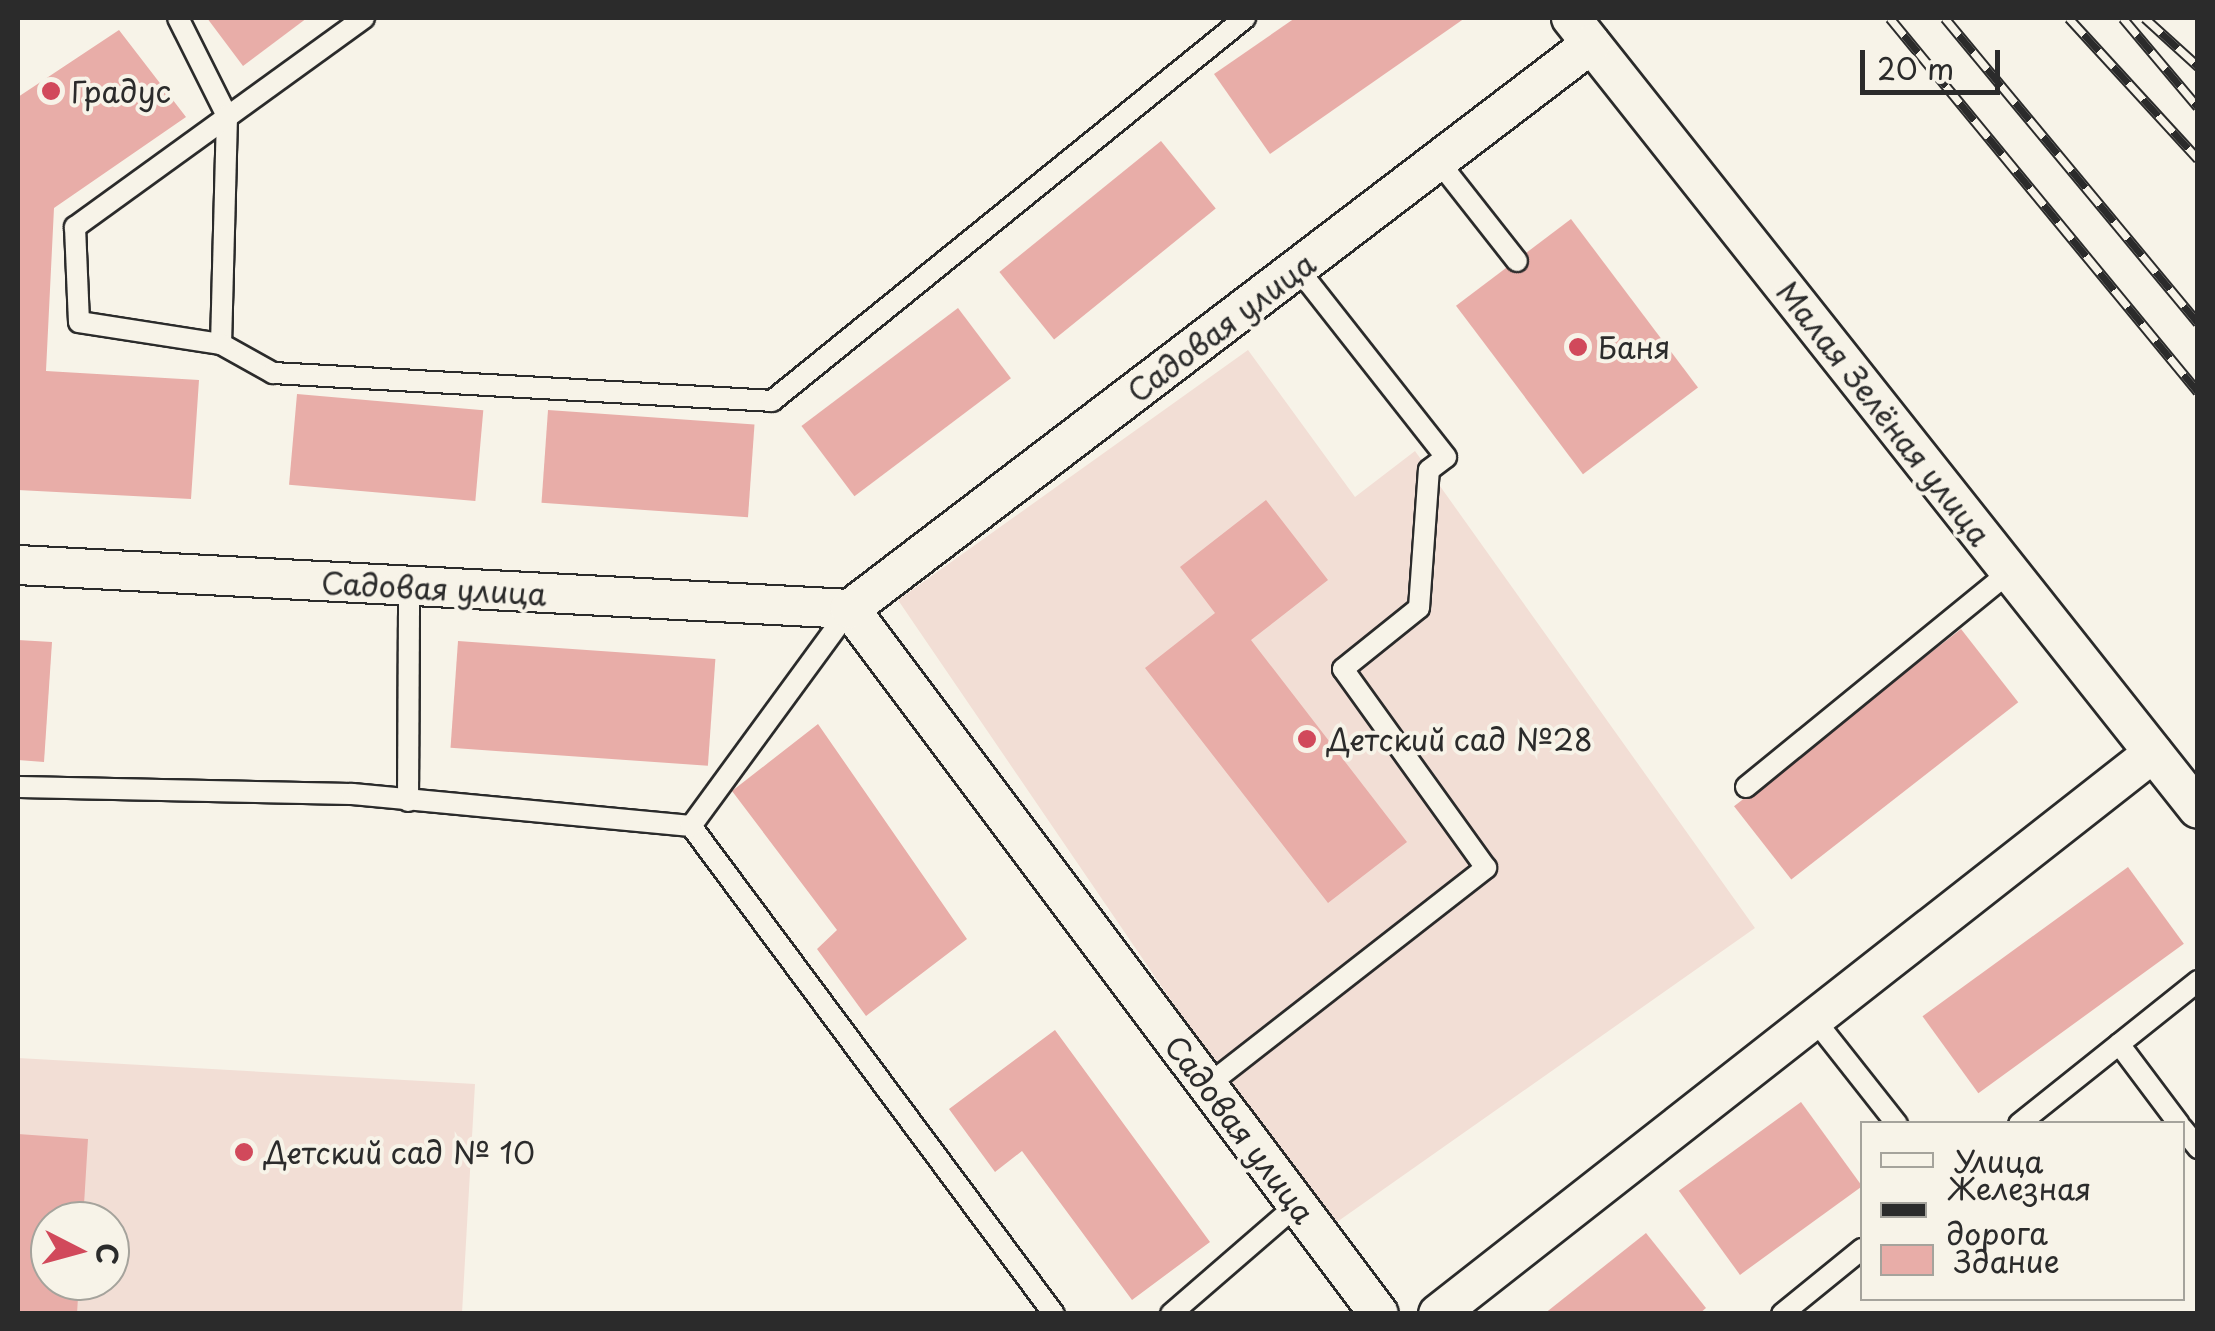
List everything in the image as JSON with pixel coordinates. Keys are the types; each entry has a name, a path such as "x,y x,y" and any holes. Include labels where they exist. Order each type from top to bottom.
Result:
{"street":[{"name":"Садовая улица","path":"18,565 850,608 1439,162 1581,31"},
{"name":"Малая Зелёная улица","path":"1581,31 2198,809"},
{"name":"Садовая улица","path":"850,608 1379,1314"},
{"path":"1438,1314 2153,753"}],"lane":[{"path":"178,18 227,116 221,344"},
{"path":"364,18 75,227 79,322 221,344 273,373 772,401 1246,18"},
{"path":"1439,162 1517,261"},
{"path":"1208,1085 1486,868 1343,669 1419,608 1429,470 1446,458 1298,269"},
{"path":"1746,786 2010,572"},
{"path":"408,587 408,801"},
{"path":"691,826 850,608"},
{"path":"18,787 408,801 691,826 1054,1314"},
{"path":"2023,1121 2198,981"},
{"path":"1814,1019 1895,1121"},
{"path":"2118,1044 2177,1121"},
{"path":"1171,1314 1297,1205"},
{"path":"1782,1314 1860,1251"}],"shaded area":[{"name":"Детский сад №28","path":"1248,350 1355,497 1415,451 1755,928 1327,1229 898,600"},
{"name":"Детский сад № 10","path":"18,1058 475,1084 462,1313 18,1313"}],"building":[{"path":"207,18 307,18 243,66"},
{"path":"1295,18 1465,18 1270,154 1214,74"},
{"path":"119,30 186,117 54,208 46,371 199,380 191,499 18,490 18,97"},
{"path":"1161,141 1216,209 1054,340 999,272"},
{"name":"Баня","path":"1571,219 1698,388 1583,474 1456,306"},
{"path":"958,308 1011,378 854,496 801,426"},
{"path":"297,394 483,410 475,501 289,485"},
{"path":"548,410 754,424 748,517 542,503"},
{"path":"1266,500 1328,580 1251,640 1407,842 1328,903 1145,668 1215,613 1180,567"},
{"path":"1961,629 2018,702 1791,880 1734,806"},
{"path":"18,640 52,642 44,762 18,760"},
{"path":"458,641 715,659 708,766 451,748"},
{"path":"818,724 967,939 866,1016 817,949 837,930 732,791"},
{"path":"2128,867 2184,944 1978,1093 1923,1016"},
{"path":"1055,1030 1210,1242 1132,1300 1022,1151 995,1172 949,1109"},
{"path":"1801,1102 1860,1183 1860,1188 1740,1275 1679,1191"},
{"path":"18,1134 88,1139 84,1201 30,1201 30,1301 78,1301 77,1314 18,1314"},
{"path":"1646,1233 1706,1308 1699,1314 1544,1314"}],"railway":[{"path":"1890,18 2198,392"},
{"path":"1945,18 2198,323"},
{"path":"2069,18 2198,159"},
{"path":"2123,18 2198,107"},
{"path":"2145,18 2198,66"}],"place":[{"name":"Градус","path":"51,91"},
{"name":"Баня","path":"1578,347"},
{"name":"Детский сад №28","path":"1307,739"},
{"name":"Детский сад № 10","path":"244,1152"}]}
